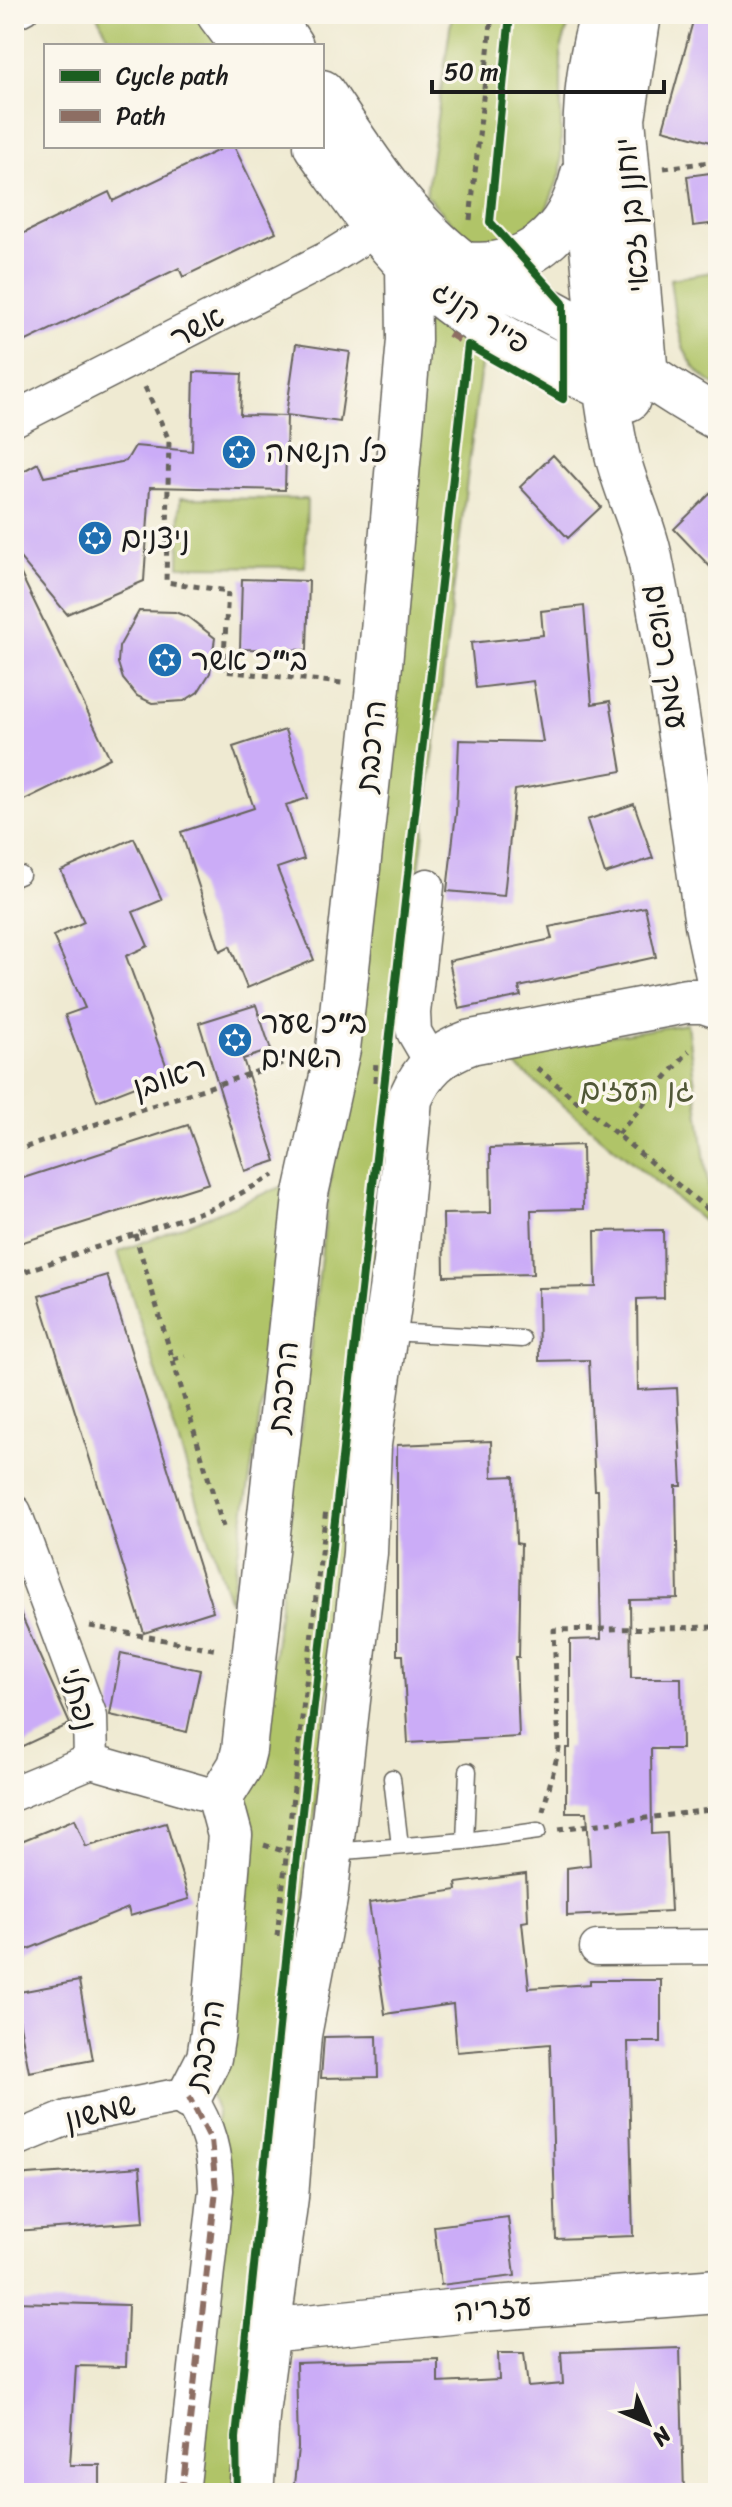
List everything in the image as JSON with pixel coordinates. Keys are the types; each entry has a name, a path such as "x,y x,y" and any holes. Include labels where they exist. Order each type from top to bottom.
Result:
{"street":[{"path":"219,14 274,31"},
{"path":"465,264 505,265 523,258 546,240 605,166 584,95 592,48 603,14"},
{"name":"יוחנן בן זכאי","path":"627,382 605,166 623,119 639,14"},
{"name":"פייר קניג","path":"324,95 403,208 426,233 465,264 600,342"},
{"name":"פייר קניג","path":"317,148 377,228 431,287 474,318 627,382"},
{"name":"עמק רפאים","path":"605,166 600,342 627,382 616,452 648,549 660,606 709,936 718,976"},
{"name":"אשר","path":"14,419 133,361 329,258 377,228"},
{"name":"הרכבת","path":"182,2493 216,2190 211,2140 189,2097 209,2058 213,2032 225,1816 244,1750 303,1211 338,1049 378,687 409,340 408,265"},
{"path":"627,382 718,418"},
{"path":"627,382 718,440"},
{"path":"427,886 413,1013 414,1032 432,1063"},
{"path":"251,2493 291,2143 299,2035 322,1924 314,1854 365,1553 374,1396 386,1332 410,1099 418,1079 432,1063 450,1050 498,1036 686,1001 703,1001 718,1006"},
{"name":"נפתלי","path":"14,1512 90,1717 91,1761 225,1816"},
{"path":"14,1793 91,1761"},
{"path":"597,1948 718,1947"},
{"name":"שמשון","path":"14,2140 67,2118 95,2111 156,2098 189,2097"},
{"name":"עזריה","path":"268,2331 718,2291"}],"lane":[{"path":"14,22 29,14"},
{"path":"386,1332 522,1339"},
{"path":"465,1841 468,1771"},
{"path":"392,1778 400,1846"},
{"path":"314,1854 465,1841 538,1831"}],"path":[{"path":"465,264 492,14"},
{"path":"605,166 679,168 678,164 718,161"},
{"path":"133,361 169,440 166,582 228,591 223,671 378,687"},
{"path":"498,1036 718,1218"},
{"path":"618,1134 689,1051"},
{"path":"385,1083 387,1067"},
{"path":"14,1275 216,1207 285,1169"},
{"path":"135,1234 223,1527"},
{"path":"173,1359 185,1356"},
{"path":"89,1626 220,1650"},
{"path":"718,1627 554,1630 559,1749 538,1831 718,1809"},
{"path":"292,1904 314,1854 321,1650"},
{"path":"225,1816 314,1854"}],"green space":[{"path":"96,14 197,14 218,44 113,44"},
{"path":"452,14 572,14 561,49 561,173 546,210 519,233 487,243 464,236 426,195"},
{"path":"718,271 718,387 704,378 686,354 677,326 670,279"},
{"path":"424,311 483,349 397,1049 395,1096 240,2493 196,2493 217,2113 208,2089 232,2017 253,1854 237,1807 262,1757 347,1038"},
{"path":"180,498 307,499 305,567 179,566"},
{"name":"גן העזים","path":"687,1024 714,1230 500,1053"},
{"path":"288,1184 272,1339 230,1603 118,1252"}],"building":[{"path":"695,14 718,14 718,144 663,129"},
{"path":"223,148 235,148 276,232 183,277 179,268 14,347 14,238 109,192 113,201"},
{"path":"718,172 718,223 693,226 687,176"},
{"name":"כל הנשמה","path":"296,344 350,352 340,422 286,415"},
{"path":"194,372 242,374 240,415 287,416 285,490 150,487 144,581 67,614 14,551 14,476 38,463 44,477 126,461 135,446 192,451"},
{"path":"553,455 601,507 568,538 520,487"},
{"path":"718,486 718,575 674,529"},
{"path":"14,560 110,758 14,805"},
{"path":"242,579 309,581 307,650 240,649"},
{"path":"584,606 592,704 610,701 622,771 515,790 504,896 447,891 456,813 459,740 543,742 533,681 476,688 471,643 543,635 541,611"},
{"name":"בי\"כ אשר","path":"139,611 175,612 188,617 215,638 210,673 198,692 184,701 152,703 137,696 123,679 118,663 119,647"},
{"path":"285,730 308,798 286,805 304,859 277,868 314,960 247,988 230,946 220,951 181,832 254,808 233,747"},
{"path":"634,804 653,858 605,874 587,820"},
{"path":"134,838 162,900 133,912 148,946 126,956 169,1073 97,1101 65,1015 85,1008 53,936 84,922 61,871"},
{"path":"645,907 656,957 519,987 521,996 459,1009 449,961 552,939 549,927"},
{"path":"256,1005 271,1050 243,1059 276,1161 245,1171 199,1023"},
{"path":"188,1125 209,1183 14,1245 14,1181"},
{"path":"582,1145 583,1209 531,1210 533,1274 444,1276 443,1214 491,1213 490,1148"},
{"path":"663,1230 664,1298 637,1299 638,1390 677,1388 682,1486 676,1486 678,1599 630,1600 631,1678 681,1678 682,1749 651,1749 652,1834 667,1833 671,1911 567,1916 567,1868 590,1865 587,1812 566,1812 566,1748 570,1748 570,1640 601,1639 598,1490 595,1490 589,1360 539,1361 538,1288 596,1287 595,1231"},
{"path":"107,1275 213,1611 144,1633 39,1296"},
{"path":"491,1441 492,1477 514,1476 516,1543 521,1544 519,1657 516,1657 519,1737 408,1743 403,1655 397,1655 397,1445"},
{"path":"14,1599 70,1724 14,1750"},
{"path":"121,1653 200,1670 187,1732 110,1715"},
{"path":"75,1819 86,1847 166,1823 189,1899 130,1916 128,1908 14,1955 14,1844"},
{"path":"526,1874 528,1921 522,1922 529,1988 590,1984 590,1980 661,1980 661,2042 628,2042 633,2236 556,2239 550,2044 457,2052 453,2004 385,2014 369,1903 457,1890 456,1883"},
{"path":"79,1981 93,2060 29,2072 14,1993"},
{"path":"377,2036 378,2077 321,2078 324,2037"},
{"path":"140,2167 144,2222 14,2231 14,2176"},
{"path":"508,2217 515,2276 441,2285 434,2226"},
{"path":"14,2302 128,2305 126,2367 76,2366 70,2465 100,2465 100,2493 14,2493"},
{"path":"680,2348 684,2493 293,2493 298,2448 296,2363 438,2359 438,2383 499,2380 498,2353 524,2353 528,2387 563,2384 561,2352"}],"marked path":[{"path":"449,334 473,348"},
{"path":"182,2493 216,2190 211,2140 189,2097"}],"cycle path":[{"path":"237,2493 236,2438 297,1856 468,345 563,399 563,303 490,222 510,14"}],"place":[{"name":"כל הנשמה","path":"239,452"},
{"name":"ניצנים","path":"95,538"},
{"name":"בי\"כ אשר","path":"165,660"},
{"name":"ב\"כ שער השמים","path":"235,1040"}]}
